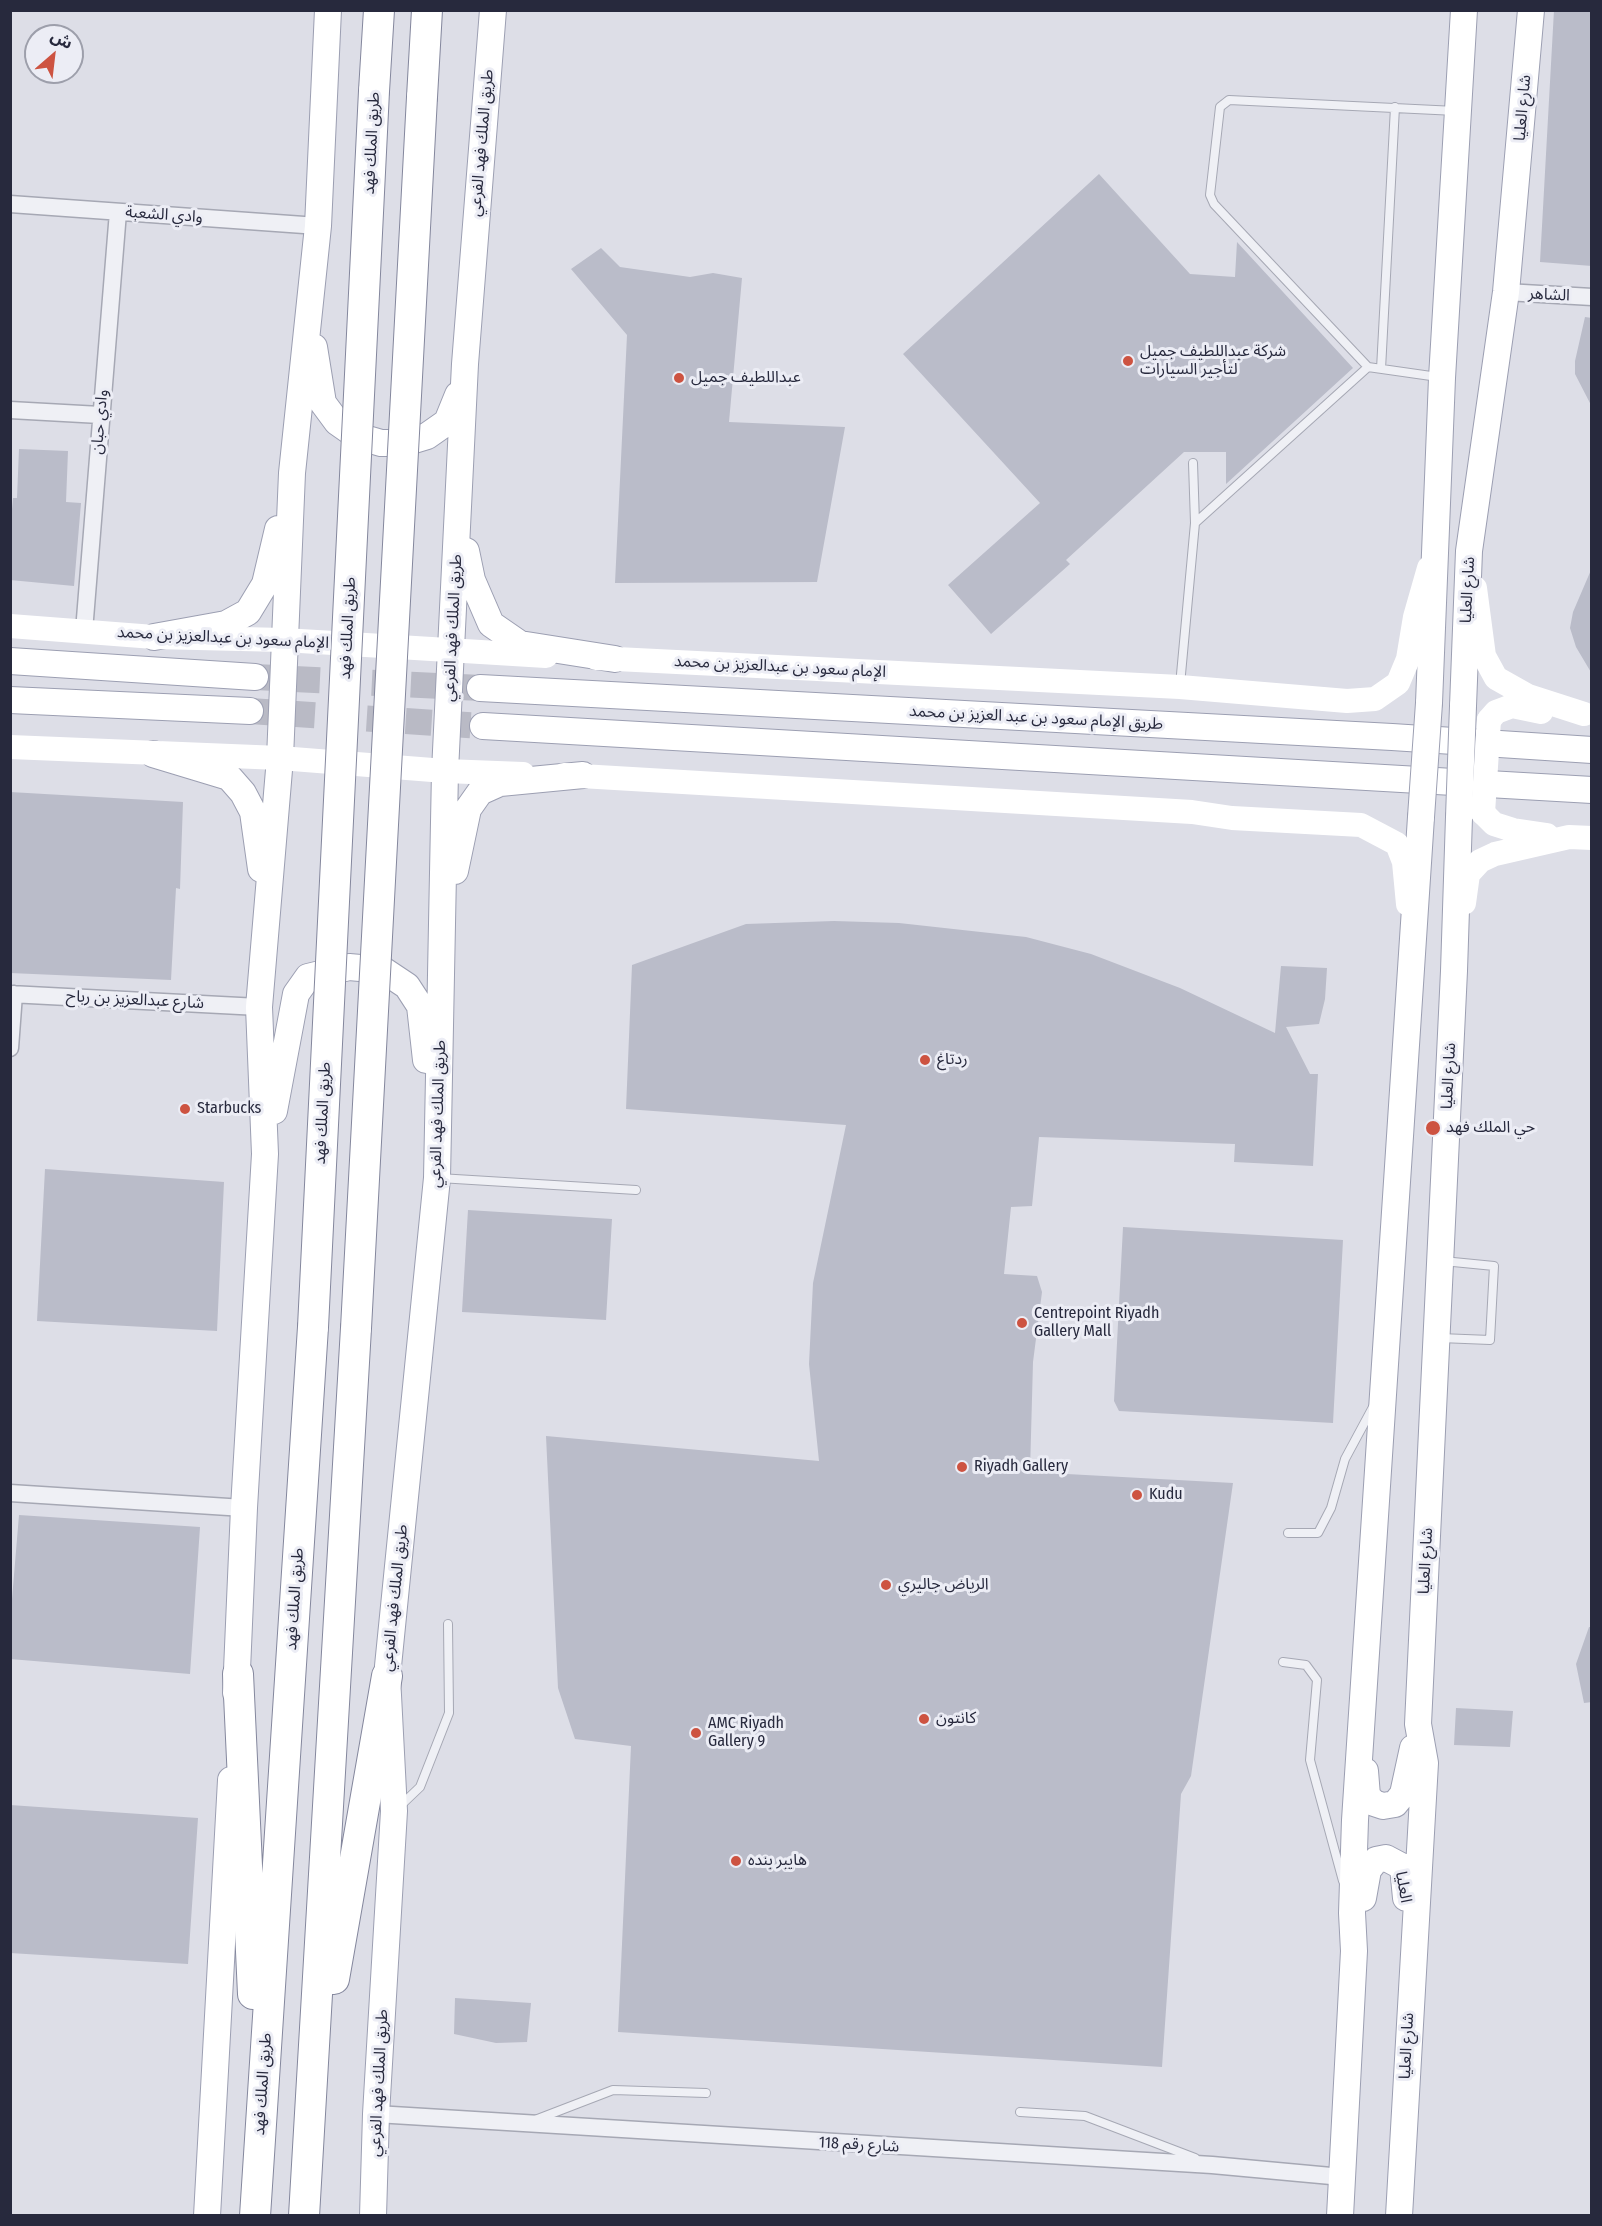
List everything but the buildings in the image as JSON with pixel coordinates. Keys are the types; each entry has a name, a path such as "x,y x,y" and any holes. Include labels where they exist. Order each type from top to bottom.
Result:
{"highway":[{"name":"طريق الملك فهد","path":"255,2216 313,1327 379,10"},
{"path":"304,2216 356,1328 428,10"},
{"path":"237,1674 260,2139"},
{"path":"309,2121 387,1676"}],"main road":[{"path":"207,2216 265,1154 260,1007 280,758 292,473 318,226 328,10"},
{"name":"شارع العليا","path":"1340,2216 1354,1951 1352,1913 1362,1717 1382,1390 1430,703 1442,378 1464,10"},
{"name":"شارع العليا","path":"1399,2216 1412,1958 1425,1764 1418,1724 1454,971 1471,815 1463,706 1469,551 1506,292 1532,10"},
{"name":"طريق الملك فهد الفرعي","path":"373,2216 376,2114 394,1811 387,1676 437,1168 445,771 465,364 493,11"},
{"path":"309,308 323,403 337,422 357,436 381,443 404,443 427,436 447,422 456,402 465,364"},
{"path":"154,637 226,624 248,612 265,584 292,473"},
{"path":"458,512 472,580 491,624 520,644 615,659"},
{"path":"10,661 255,676"},
{"name":"طريق الإمام سعود بن عبد العزيز بن محمد","path":"480,688 1392,737 1592,750"},
{"path":"10,700 250,711"},
{"path":"483,726 1592,789"},
{"path":"153,754 230,777 243,793 253,812 268,915"},
{"path":"442,936 468,809 480,792 500,783 583,775"},
{"path":"265,1154 297,994 308,977 349,967 383,970 407,986 420,1005 437,1168"},
{"path":"1362,1717 1367,1796 1374,1803 1383,1806 1395,1804 1403,1794 1418,1724"},
{"name":"العليا","path":"1354,1951 1368,1870 1376,1860 1386,1858 1403,1867 1412,1958"}],"street":[{"name":"وادي الشعبة","path":"10,204 318,226"},
{"name":"وادي حبان","path":"84,631 118,212"},
{"name":"الشاهر","path":"1506,292 1592,297"},
{"path":"10,410 100,415"},
{"name":"الإمام سعود بن عبدالعزيز بن محمد","path":"10,626 154,637 284,640 452,651 1180,687 1347,701 1375,699 1398,683 1408,659 1415,617 1436,543"},
{"path":"1469,551 1484,656 1496,678 1528,696 1588,714"},
{"path":"1580,837 1513,830 1471,815 1489,720 1496,712 1512,706 1544,712 1588,714"},
{"path":"10,747 280,758 445,771 583,775 1361,825 1397,844 1404,862 1412,960"},
{"path":"1454,971 1468,874 1480,861 1495,854 1580,837"},
{"path":"10,1048 12,994"},
{"name":"شارع عبدالعزيز بن رباح","path":"12,994 260,1007"},
{"path":"10,1492 244,1508"},
{"name":"شارع رقم 118","path":"376,2114 521,2125 1212,2165 1342,2177"}],"lane":[{"path":"1442,378 1368,367 1214,204 1210,195 1217,118 1220,107 1229,100 1395,106 1457,111"},
{"path":"1381,369 1395,106"},
{"path":"1194,523 1368,367"},
{"path":"1180,687 1194,523 1193,463"},
{"path":"437,1168 636,1190"},
{"path":"1436,1337 1490,1340 1494,1266 1440,1261"},
{"path":"1288,1533 1318,1533 1330,1508 1345,1459 1382,1390"},
{"path":"394,1811 420,1787 449,1713 448,1624"},
{"path":"1282,1662 1306,1665 1317,1680 1310,1760 1352,1913"},
{"path":"521,2125 613,2090 706,2093"},
{"path":"1020,2112 1084,2116 1212,2165"}],"tunnel":[{"path":"255,677 480,688"},
{"path":"250,711 483,726"}],"place":[{"name":"شركة عبداللطيف جميل لتأجير السيارات","path":"1128,361"},
{"name":"عبداللطيف جميل","path":"679,378"},
{"name":"ردتاغ","path":"925,1060"},
{"name":"Starbucks","path":"185,1109"},
{"name":"حي الملك فهد","path":"1433,1128"},
{"name":"Centrepoint Riyadh Gallery Mall","path":"1022,1323"},
{"name":"Riyadh Gallery","path":"962,1467"},
{"name":"Kudu","path":"1137,1495"},
{"name":"الرياض جاليري","path":"886,1585"},
{"name":"كانتون","path":"924,1719"},
{"name":"AMC Riyadh Gallery 9","path":"696,1733"},
{"name":"هايبر بنده","path":"736,1861"}]}
